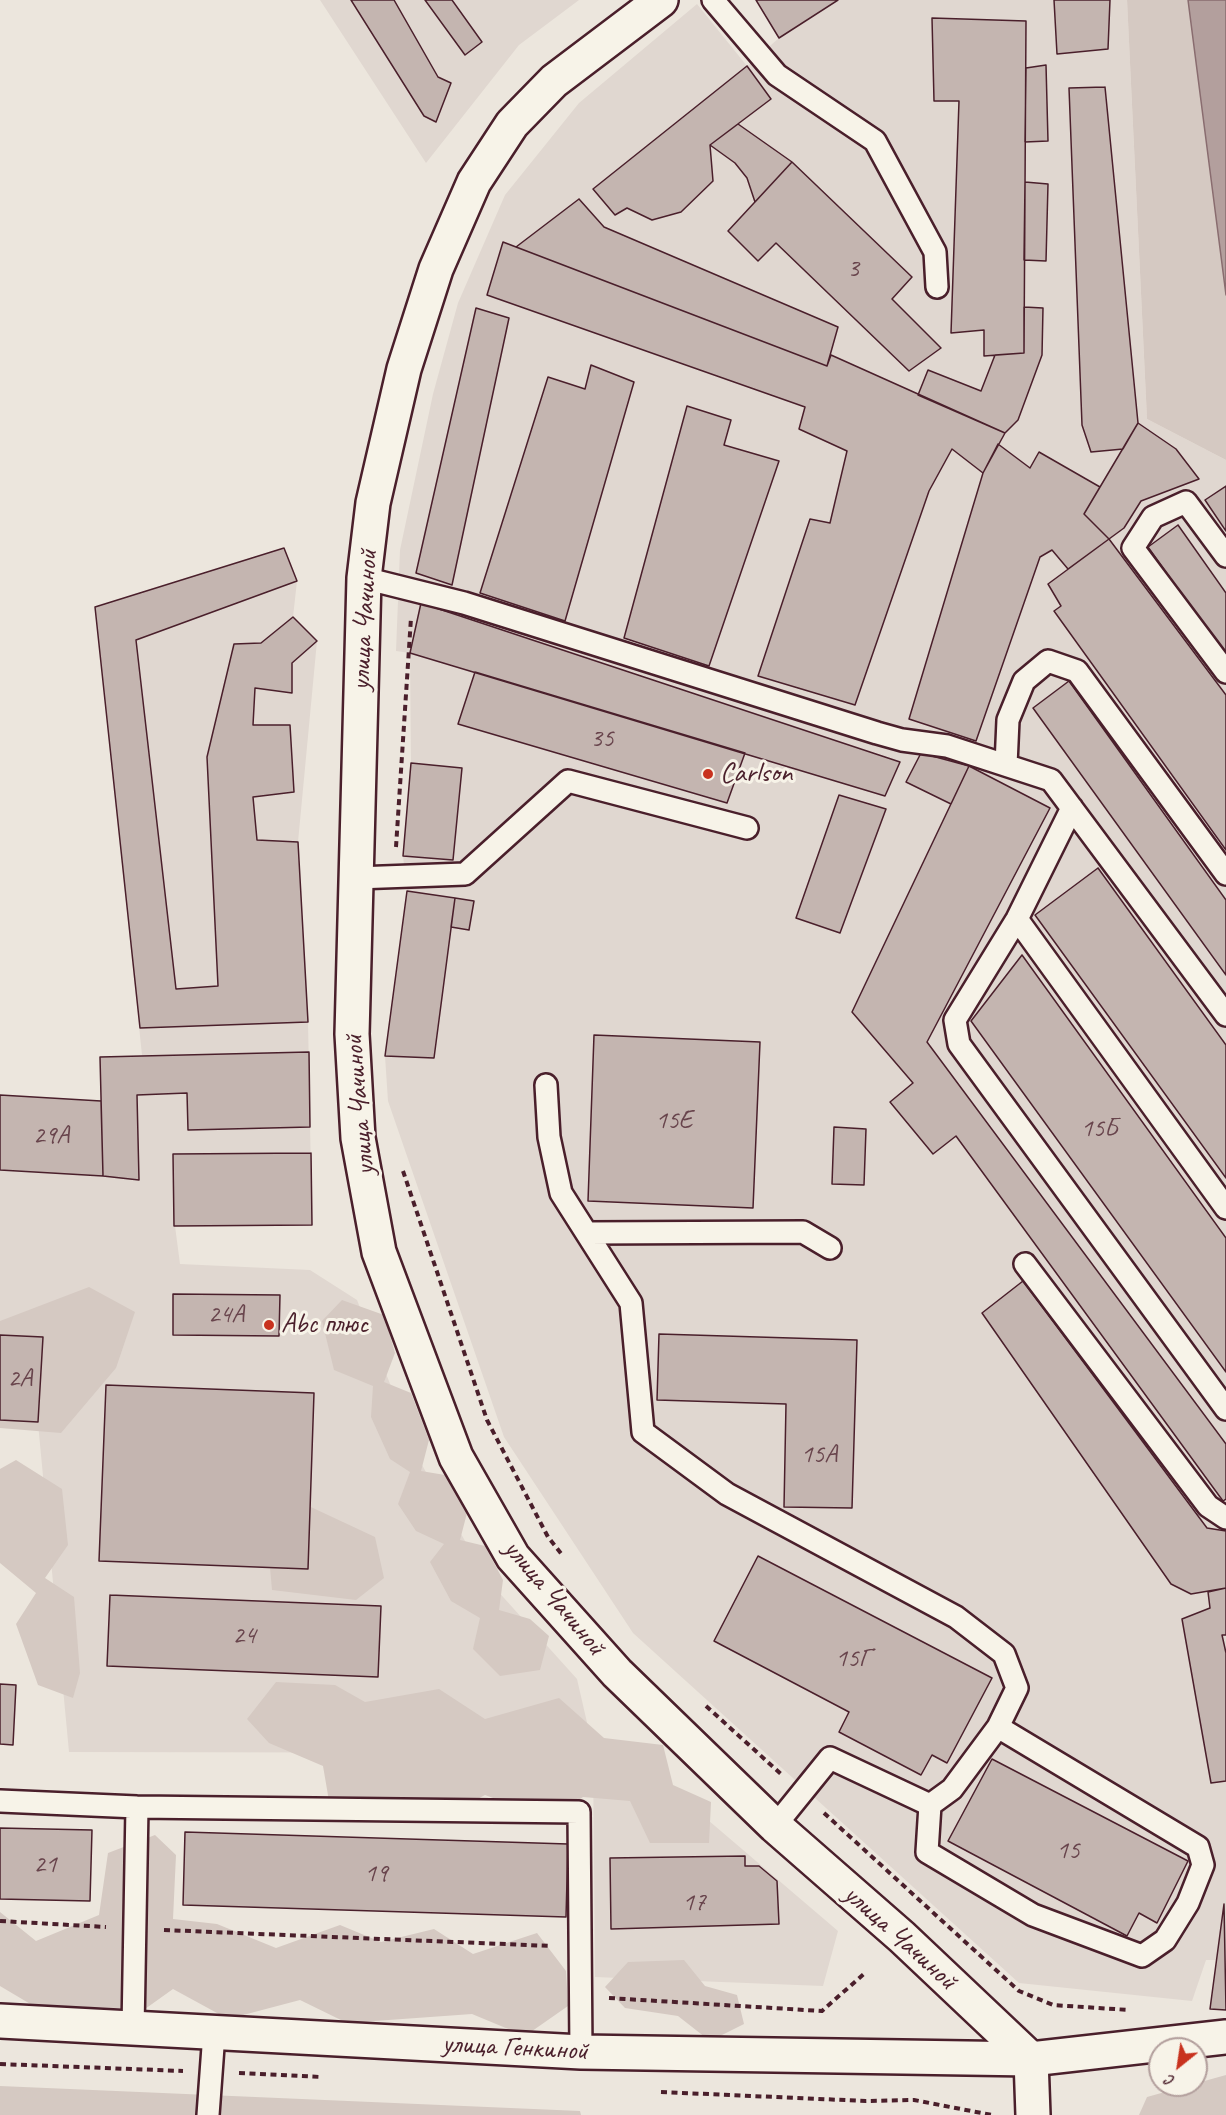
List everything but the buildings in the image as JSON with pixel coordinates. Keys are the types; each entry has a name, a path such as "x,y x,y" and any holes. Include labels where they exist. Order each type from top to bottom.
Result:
{"street":[{"name":"улица Чачиной","path":"661,0 554,81 512,124 474,182 436,269 404,369 373,503 364,578 352,1034 358,1138 379,1252 456,1457 513,1557 616,1673 775,1826 902,1938 1032,2059"},
{"name":"улица Генкиной","path":"0,2021 581,2052 1032,2059 1226,2037"},
{"path":"1032,2059 1033,2115"}],"lane":[{"path":"713,0 777,75 875,141 935,252 937,287"},
{"path":"1226,556 1186,502 1153,517 1133,548 1226,672"},
{"path":"364,578 464,603 894,738 947,746 1051,780 1226,1015"},
{"path":"1006,765 1008,720 1023,681 1048,661 1077,671 1226,874"},
{"path":"356,878 465,874 568,781 747,828"},
{"path":"1072,808 1017,919 956,1020 959,1044 1226,1408"},
{"path":"1017,919 1226,1208"},
{"path":"546,1085 549,1137 561,1193 631,1303 643,1432 727,1494 956,1617 1004,1654 1017,1688 998,1727 952,1789 930,1805"},
{"path":"587,1233 803,1232 830,1248"},
{"path":"1025,1264 1208,1506 1226,1518"},
{"path":"930,1805 927,1852 1033,1915 1142,1956 1165,1940 1188,1903 1203,1865 1198,1847 998,1727"},
{"path":"775,1826 830,1758 930,1805"},
{"path":"0,1801 137,1807 579,1812 581,2052"},
{"path":"133,2029 137,1807"},
{"path":"208,2115 214,2033"}],"path":[{"path":"394,876 412,591"},
{"path":"403,1170 487,1420 548,1537 569,1563"},
{"path":"705,1705 1019,1991 1053,2005 1134,2010"},
{"path":"0,1921 135,1929 580,1947"},
{"path":"581,1997 822,2011 867,1972"}],"shaded area":[{"path":"320,0 579,0 519,45 426,163"},
{"path":"756,0 1127,0 1147,419 1226,460 1226,1960 1206,1960 1192,2001 1019,1983 633,1633 504,1437 388,1101 385,1056 434,1058 451,927 469,930 474,902 407,891 403,856 411,763 410,653 396,651 400,550 433,394 458,303 505,195 579,103 697,4 747,66 779,38"},
{"path":"1127,0 1226,0 1226,460 1147,419"},
{"path":"1188,0 1226,0 1226,295"},
{"path":"284,548 297,581 293,617 317,641 298,842 308,1022 312,1225 175,1226 180,1264 310,1270 357,1300 422,1465 486,1578 577,1679 594,1753 633,1756 838,1931 823,1986 595,1977 593,1753 69,1752 38,1423 0,1420 0,1095 101,1101 100,1057 142,1055 95,607"},
{"path":"89,1287 135,1312 116,1368 61,1433 0,1428 0,1321"},
{"path":"342,1300 384,1315 395,1353 384,1382 411,1393 429,1440 421,1471 445,1475 467,1513 460,1540 485,1546 503,1580 499,1610 530,1619 549,1636 540,1670 500,1676 473,1649 480,1618 451,1601 430,1562 444,1544 416,1531 398,1504 410,1472 390,1459 371,1417 373,1386 334,1370 322,1321"},
{"path":"16,1460 62,1489 68,1545 45,1578 74,1597 80,1673 73,1698 38,1685 16,1624 36,1593 0,1563 0,1469"},
{"path":"298,1501 375,1537 384,1578 356,1600 272,1590 267,1534"},
{"path":"276,1682 335,1685 365,1702 439,1689 485,1719 559,1698 604,1738 663,1745 673,1785 711,1802 709,1843 650,1843 630,1801 583,1797 550,1819 485,1795 444,1817 389,1798 329,1801 323,1766 269,1743 247,1719"},
{"path":"155,1835 176,1855 173,1919 217,1924 276,1948 340,1925 381,1942 434,1929 473,1954 537,1933 566,1971 568,2006 525,2036 472,2014 347,2023 300,2000 228,2019 173,1989 145,2009 32,2005 0,1986 0,1912 36,1941 99,1915 108,1853"},
{"path":"684,1960 705,1986 737,1995 744,2024 710,2041 678,2016 625,2008 605,1987 628,1962"},
{"path":"1226,2075 1226,2115 1139,2115 1148,2097 1208,2097 1208,2080"},
{"path":"0,2086 580,2111 581,2115 0,2115"}],"place":[{"name":"Carlson","path":"708,774"},
{"name":"Аbc плюс","path":"269,1325"}]}
